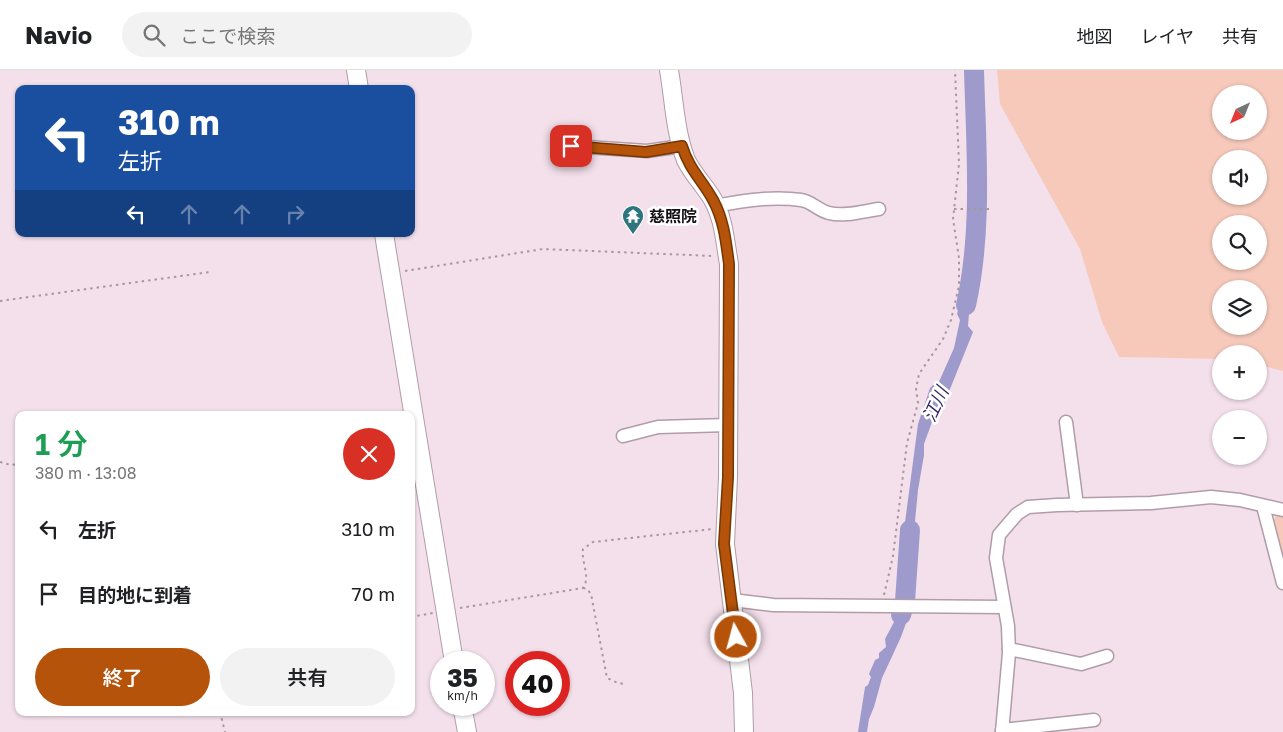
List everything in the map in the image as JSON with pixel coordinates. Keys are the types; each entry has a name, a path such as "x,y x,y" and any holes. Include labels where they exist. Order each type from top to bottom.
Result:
{"street":[{"path":"356,70 358,85"},
{"path":"669,70 682,146 687,162 720,214 728,256 728,425 724,544 743,693 744,732"},
{"path":"571,146 646,152 682,146"},
{"path":"716,206 778,198 804,200 828,213 838,214 880,209"},
{"path":"384,237 412,411"},
{"path":"1066,422 1077,504"},
{"path":"623,436 658,428 728,425"},
{"path":"415,429 452,651"},
{"path":"1094,720 1002,731 1009,649 996,558 999,535 1017,514 1028,507 1151,503 1212,497 1240,500 1283,510"},
{"path":"1263,506 1283,582"},
{"path":"732,600 773,606 1004,607"},
{"path":"1009,649 1081,664 1107,656"},
{"path":"464,716 467,732"}],"path":[{"path":"882,607 894,556 908,443 918,403 916,389 918,374 943,339 951,320 959,286 959,258 953,219 959,164 955,70"},
{"path":"955,209 993,209"},
{"path":"390,273 542,249 728,256"},
{"path":"0,301 210,272"},
{"path":"0,462 15,464"},
{"path":"583,588 586,578 582,555 584,550 593,542 725,527"},
{"path":"415,615 583,588 591,594 607,678 625,684"},
{"path":"221,716 225,732"}],"shaded area":[{"path":"997,70 1283,70 1283,371 1267,367 1267,345 1212,345 1212,359 1119,357 1102,322 1080,249 1000,104"},
{"path":"1283,512 1283,567 1273,523 1276,515"}],"water":[{"path":"972,277 968,326 973,332 942,409 936,411 924,444 910,555 907,557 902,554 902,545 918,424 930,388 938,384 954,348 960,320 957,314 965,284 968,284"},
{"path":"893,612 910,612 882,678 869,719 867,732 858,732 865,687 868,685 871,677 869,674 875,660 879,658 879,653 886,647 885,639 894,622"}],"waterway":[{"name":"江川","path":"966,305 975,247 977,218 974,70"},
{"name":"江川","path":"901,615 905,601 910,530"}],"place":[{"name":"慈照院","path":"633,235"}],"route":[{"path":"571,146 646,152 682,146 687,162 713,199 720,214 729,264 728,477 724,544 736,637"}]}
